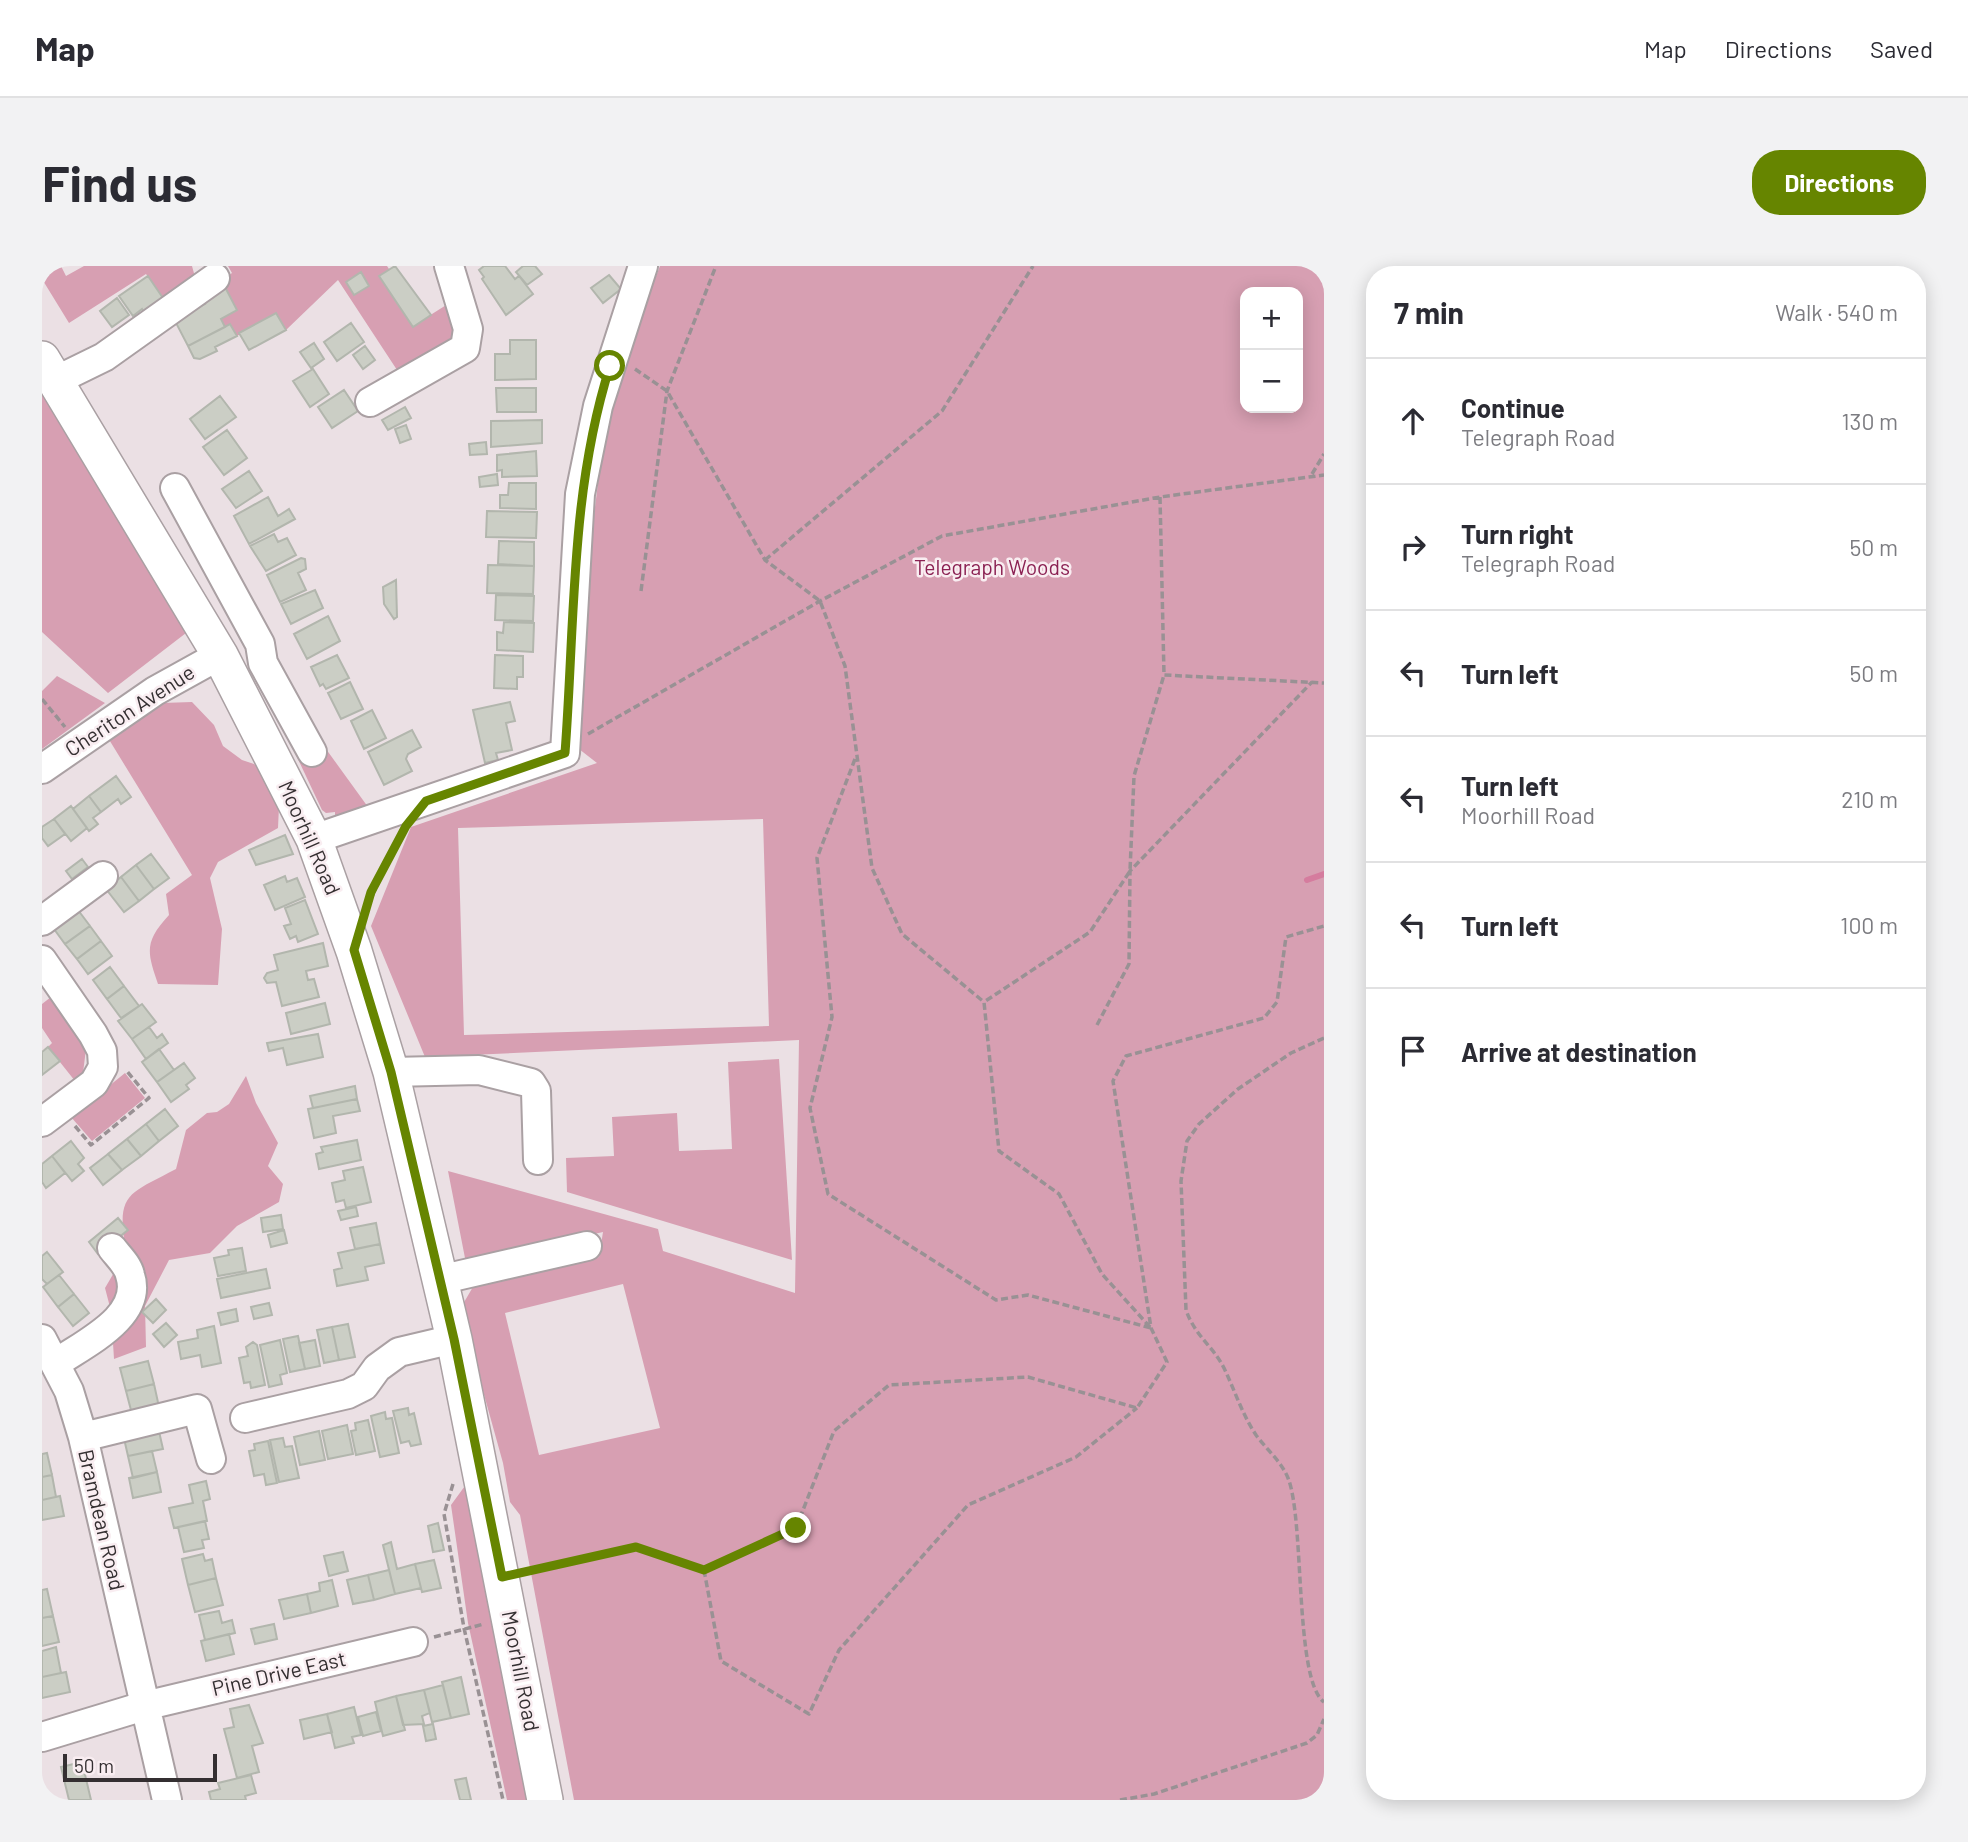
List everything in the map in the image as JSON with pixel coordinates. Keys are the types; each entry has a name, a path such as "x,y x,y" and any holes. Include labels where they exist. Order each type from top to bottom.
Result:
{"main road":[{"name":"Moorhill Road","path":"48,370 222,659 314,839 354,950 391,1072 454,1339 545,1800"}],"street":[{"path":"370,402 465,348 468,329 449,266"},
{"path":"314,839 565,753 580,494 598,406 643,266"},
{"path":"48,370 104,357 215,278"},
{"name":"Moorhill Road","path":"174,488 260,644 263,663 312,752"},
{"path":"222,659 260,644"},
{"name":"Cheriton Avenue","path":"42,769 155,691 222,659"},
{"path":"42,921 103,876"},
{"path":"42,960 103,1051 103,1067 94,1083 51,1115"},
{"path":"391,1072 479,1070 537,1076 538,1160"},
{"path":"439,1280 587,1246"},
{"path":"55,1364 118,1319 130,1302 130,1272 112,1248"},
{"name":"Bramdean Road","path":"42,1339 69,1391 83,1437 167,1800"},
{"path":"246,1418 348,1394 364,1386 377,1368 399,1352 454,1339"},
{"path":"83,1437 197,1409 211,1459"},
{"name":"Pine Drive East","path":"42,1737 144,1706 413,1642"}],"path":[{"path":"641,591 667,391 716,266"},
{"path":"765,560 942,411 1033,266"},
{"path":"615,353 667,391 765,560 820,601 845,666 855,759 872,867 902,934 984,1002 999,1151 1059,1194 1102,1274 1151,1328"},
{"path":"1312,474 1324,454"},
{"path":"565,753 589,734 820,601 942,536 1160,498 1312,474 1324,475"},
{"path":"1097,1026 1129,964 1134,776 1164,675 1160,498"},
{"path":"1164,675 1324,683"},
{"path":"984,1002 1090,932 1130,871 1312,682"},
{"path":"42,699 77,743"},
{"path":"855,759 817,858 832,1017 810,1108 828,1194 996,1300 1028,1295 1151,1328"},
{"path":"354,950 371,892 406,826 426,801"},
{"path":"704,1570 721,1661 809,1714 839,1650 968,1505 1076,1458 1137,1408 1167,1362 1151,1328 1113,1081 1126,1056 1264,1018 1278,1002 1286,937 1324,926"},
{"path":"1324,1038 1274,1063 1199,1124 1187,1141 1181,1181 1186,1310 1193,1329 1223,1366 1237,1402 1256,1435 1288,1478 1295,1502 1305,1638 1315,1690 1324,1702"},
{"path":"51,1115 91,1145 149,1098 127,1071 103,1067"},
{"path":"502,1577 636,1547 704,1570 796,1528 834,1431 889,1385 1028,1377 1137,1408"},
{"path":"455,1482 449,1491 444,1514 464,1628 503,1800"},
{"path":"413,1642 510,1618"},
{"path":"1120,1800 1154,1794 1307,1743 1317,1735 1324,1719"}],"green space":[{"path":"42,266 61,266 66,276 84,266 192,266 195,277 168,306 146,274 69,323 42,279"},
{"path":"228,266 387,266 389,269 380,276 413,326 451,302 456,338 402,371 397,370 338,280 286,330 276,314 237,336 230,324 225,327 221,319 237,310 225,287 200,295 232,273"},
{"name":"Telegraph Woods","path":"660,266 1324,266 1324,1800 574,1800 520,1515 510,1502 503,1463 468,1337 463,1304 477,1280 599,1257 603,1232 480,1260 465,1258 448,1171 658,1229 663,1251 795,1293 799,1040 425,1057 371,926 411,827 597,763 579,749 593,523 609,396","holes":["763,819 769,1026 464,1035 458,828","623,1284 660,1428 539,1455 505,1313"]},
{"path":"42,388 186,633 108,693 42,632"},
{"path":"57,676 105,703 42,749 42,691"},
{"path":"192,702 214,725 223,746 242,760 254,764 280,784 278,828 218,862 210,878 222,929 218,985 158,984 150,948 155,933 169,915 166,894 192,875 105,733 162,703"},
{"path":"280,721 311,759 326,749 368,807 335,816 335,812 326,813 322,810"},
{"path":"51,997 86,1049 83,1073 75,1081 48,1047 52,1043 42,1028 42,1004"},
{"path":"779,1059 792,1260 567,1192 566,1158 614,1156 612,1117 677,1113 679,1151 732,1149 728,1062"},
{"path":"125,1073 145,1098 92,1141 71,1117"},
{"path":"246,1076 256,1103 278,1143 268,1166 283,1184 279,1202 237,1226 210,1253 169,1260 145,1306 146,1347 114,1359 111,1311 105,1288 126,1252 123,1218 129,1198 136,1191 176,1169 186,1130 207,1113 217,1112 229,1104"},
{"path":"470,1479 533,1800 507,1800 468,1623 451,1505"}],"building":[{"path":"395,266 431,315 413,327 379,276"},
{"path":"484,266 505,266 515,279 519,276 533,294 506,315 482,279 484,277 479,270"},
{"path":"523,266 535,266 542,274 527,285 516,272"},
{"path":"361,272 369,286 354,295 346,282"},
{"path":"609,275 621,289 603,303 591,288"},
{"path":"148,276 167,304 147,318 142,309 133,316 119,296"},
{"path":"225,287 237,310 221,319 225,327 188,346 175,321 205,304 202,299"},
{"path":"117,298 129,315 112,327 100,311"},
{"path":"276,313 286,330 249,350 239,333"},
{"path":"351,323 364,342 337,361 324,342"},
{"path":"230,324 237,336 215,347 217,351 200,359 194,358 188,346"},
{"path":"510,340 536,340 536,379 495,380 495,354 510,354"},
{"path":"314,343 324,359 311,368 300,352"},
{"path":"365,346 375,360 363,369 353,355"},
{"path":"313,369 329,394 310,407 293,381"},
{"path":"496,388 536,388 536,412 497,412"},
{"path":"344,390 358,411 332,428 318,407"},
{"path":"220,396 236,417 205,439 190,419"},
{"path":"405,407 411,418 388,430 382,420"},
{"path":"542,420 542,443 491,447 491,421"},
{"path":"406,425 411,439 400,443 395,429"},
{"path":"227,430 247,458 224,475 203,447"},
{"path":"486,442 487,454 470,455 469,444"},
{"path":"536,451 537,476 502,477 502,470 497,471 497,455"},
{"path":"249,471 262,491 236,508 222,489"},
{"path":"497,474 498,485 480,487 479,477"},
{"path":"509,483 536,483 536,509 500,508 500,495 508,495"},
{"path":"268,497 278,516 289,509 295,519 249,544 234,516"},
{"path":"487,511 537,512 536,538 486,537"},
{"path":"274,534 278,542 287,538 296,555 266,571 250,546"},
{"path":"499,541 534,542 534,566 498,564"},
{"path":"301,558 305,559 306,569 298,573 306,590 280,602 267,575"},
{"path":"488,565 534,566 533,594 487,593"},
{"path":"396,580 397,617 394,619 384,604 383,587"},
{"path":"315,590 323,608 291,624 281,604"},
{"path":"496,595 534,596 533,621 495,620"},
{"path":"328,616 340,641 307,659 294,634"},
{"path":"504,622 534,623 533,652 497,650 497,632 503,633"},
{"path":"337,655 349,678 326,689 323,684 320,686 311,667"},
{"path":"495,655 523,656 523,677 517,677 517,689 494,688"},
{"path":"350,682 363,709 341,719 328,693"},
{"path":"510,702 515,721 506,723 512,750 496,753 498,760 485,763 473,710"},
{"path":"372,710 386,738 364,749 351,721"},
{"path":"412,730 421,747 408,754 406,759 412,771 384,785 368,752"},
{"path":"116,776 131,797 121,804 118,799 101,812 89,796"},
{"path":"89,796 101,812 93,818 98,824 89,831 73,809"},
{"path":"71,806 87,828 71,841 54,819"},
{"path":"54,819 65,834 48,846 42,838 42,827"},
{"path":"285,835 293,854 256,865 249,850"},
{"path":"151,854 169,878 154,889 136,865"},
{"path":"82,859 88,867 72,879 66,871"},
{"path":"136,865 154,889 139,901 121,877"},
{"path":"285,876 287,882 297,878 305,897 275,910 264,885"},
{"path":"121,877 139,901 124,912 106,889"},
{"path":"305,900 318,934 298,942 296,936 290,939 284,926 291,924 285,908"},
{"path":"78,910 90,926 65,944 54,929"},
{"path":"90,926 101,941 77,959 65,944"},
{"path":"101,941 112,956 88,974 77,959"},
{"path":"323,943 328,966 306,971 308,980 314,979 319,997 282,1006 276,982 267,983 264,978 267,973 278,970 274,955"},
{"path":"110,967 124,986 107,999 93,980"},
{"path":"124,986 139,1006 121,1018 107,999"},
{"path":"325,1003 330,1024 291,1034 286,1013"},
{"path":"142,1004 156,1022 132,1039 118,1021"},
{"path":"149,1027 157,1038 162,1034 168,1043 146,1059 132,1039"},
{"path":"318,1034 323,1057 287,1065 283,1048 269,1051 267,1043"},
{"path":"48,1047 60,1061 42,1075 42,1052"},
{"path":"159,1049 174,1070 157,1082 142,1062"},
{"path":"184,1063 195,1078 186,1085 189,1089 171,1102 157,1082"},
{"path":"355,1086 357,1099 313,1108 310,1096"},
{"path":"357,1099 360,1111 333,1116 336,1133 314,1138 308,1109"},
{"path":"165,1109 178,1126 159,1141 146,1124"},
{"path":"146,1124 159,1141 141,1156 127,1139"},
{"path":"127,1139 141,1156 122,1170 108,1154"},
{"path":"357,1140 361,1160 319,1169 316,1154 323,1152 321,1147"},
{"path":"71,1141 84,1158 78,1164 84,1171 72,1181 52,1156"},
{"path":"108,1154 122,1170 103,1185 90,1168"},
{"path":"52,1156 65,1173 46,1188 42,1182 42,1164"},
{"path":"363,1167 371,1202 346,1208 344,1200 336,1202 332,1183 345,1180 343,1171"},
{"path":"356,1207 358,1216 341,1220 338,1211"},
{"path":"281,1215 283,1229 263,1232 261,1218"},
{"path":"118,1218 128,1230 98,1254 89,1242"},
{"path":"376,1223 380,1244 355,1249 350,1228"},
{"path":"284,1230 287,1243 271,1247 268,1235"},
{"path":"380,1244 384,1263 365,1267 368,1280 337,1286 334,1270 342,1268 338,1253"},
{"path":"242,1248 246,1271 218,1276 214,1258 229,1255 228,1250"},
{"path":"47,1252 63,1272 47,1284 42,1279 42,1256"},
{"path":"266,1269 270,1288 221,1298 217,1279"},
{"path":"59,1275 74,1294 58,1307 43,1287"},
{"path":"74,1294 89,1313 73,1326 58,1307"},
{"path":"156,1299 166,1310 153,1323 142,1312"},
{"path":"269,1303 272,1315 254,1319 251,1307"},
{"path":"236,1309 238,1321 221,1325 218,1313"},
{"path":"166,1323 177,1335 164,1347 153,1334"},
{"path":"348,1324 355,1357 339,1360 332,1327"},
{"path":"214,1326 221,1363 202,1367 200,1355 181,1359 178,1342 198,1338 197,1330"},
{"path":"332,1327 339,1360 324,1363 317,1330"},
{"path":"298,1336 305,1369 290,1372 283,1339"},
{"path":"280,1340 287,1373 280,1375 282,1384 269,1387 260,1345"},
{"path":"315,1340 320,1366 305,1369 299,1343"},
{"path":"253,1342 257,1345 265,1385 251,1388 250,1382 244,1383 239,1358 248,1356 246,1347"},
{"path":"148,1361 154,1384 126,1391 120,1368"},
{"path":"154,1384 159,1407 132,1414 126,1391"},
{"path":"408,1408 409,1415 414,1413 421,1444 411,1446 409,1441 401,1443 393,1411"},
{"path":"385,1412 386,1419 392,1418 399,1453 380,1457 371,1416"},
{"path":"368,1420 375,1451 356,1455 351,1431 356,1430 355,1423"},
{"path":"347,1425 353,1454 328,1459 322,1431"},
{"path":"158,1427 163,1449 128,1456 123,1434"},
{"path":"319,1431 325,1460 300,1465 294,1437"},
{"path":"283,1438 285,1447 292,1446 299,1478 279,1482 270,1440"},
{"path":"268,1441 277,1483 266,1485 264,1474 254,1476 249,1451 255,1450 254,1444"},
{"path":"152,1451 157,1472 133,1478 128,1456"},
{"path":"47,1453 52,1475 42,1477 42,1454"},
{"path":"157,1472 161,1492 133,1498 129,1478"},
{"path":"52,1475 56,1497 42,1500 42,1477"},
{"path":"206,1481 210,1499 203,1501 207,1521 174,1528 169,1508 193,1503 189,1485"},
{"path":"60,1496 64,1516 42,1520 42,1500"},
{"path":"205,1521 209,1539 202,1540 204,1548 184,1552 178,1527"},
{"path":"438,1523 444,1550 433,1552 428,1526"},
{"path":"391,1542 397,1569 415,1564 421,1588 395,1594 383,1545"},
{"path":"343,1552 348,1571 329,1576 324,1556"},
{"path":"203,1554 205,1561 212,1559 216,1578 188,1585 182,1559"},
{"path":"434,1560 441,1588 422,1592 415,1564"},
{"path":"389,1570 395,1594 374,1600 368,1575"},
{"path":"368,1575 374,1600 353,1604 347,1580"},
{"path":"216,1578 223,1605 195,1612 188,1585"},
{"path":"332,1580 338,1606 311,1613 307,1594 320,1591 319,1583"},
{"path":"47,1589 53,1616 42,1618 42,1590"},
{"path":"307,1594 311,1613 284,1619 279,1600"},
{"path":"219,1611 222,1623 232,1620 235,1633 205,1640 199,1615"},
{"path":"53,1616 59,1642 42,1646 42,1618"},
{"path":"274,1624 277,1639 255,1644 251,1629"},
{"path":"229,1634 234,1654 206,1661 201,1641"},
{"path":"56,1647 61,1673 42,1677 42,1651"},
{"path":"66,1672 70,1692 42,1698 42,1677"},
{"path":"461,1677 469,1714 451,1718 442,1682"},
{"path":"443,1685 451,1718 432,1722 424,1690"},
{"path":"424,1690 430,1713 422,1716 424,1724 403,1725 396,1696"},
{"path":"396,1696 405,1730 383,1736 375,1702"},
{"path":"249,1705 263,1743 252,1746 259,1772 237,1778 224,1729 234,1727 230,1709"},
{"path":"354,1707 361,1735 352,1737 354,1743 335,1748 327,1714"},
{"path":"376,1712 381,1731 363,1736 358,1717"},
{"path":"327,1714 332,1732 304,1739 300,1720"},
{"path":"433,1724 436,1739 426,1741 423,1726"},
{"path":"82,1762 91,1800 69,1800 61,1767"},
{"path":"251,1775 256,1793 245,1796 246,1800 211,1800 209,1792 220,1789 218,1783"},
{"path":"466,1778 471,1800 460,1800 455,1780"}],"waterway":[{"path":"1307,880 1324,874"}],"route":[{"path":"610,366 587,450 580,494 565,753 426,801 406,826 371,892 354,950 391,1072 454,1339 502,1577 636,1547 704,1570 796,1528"}]}
